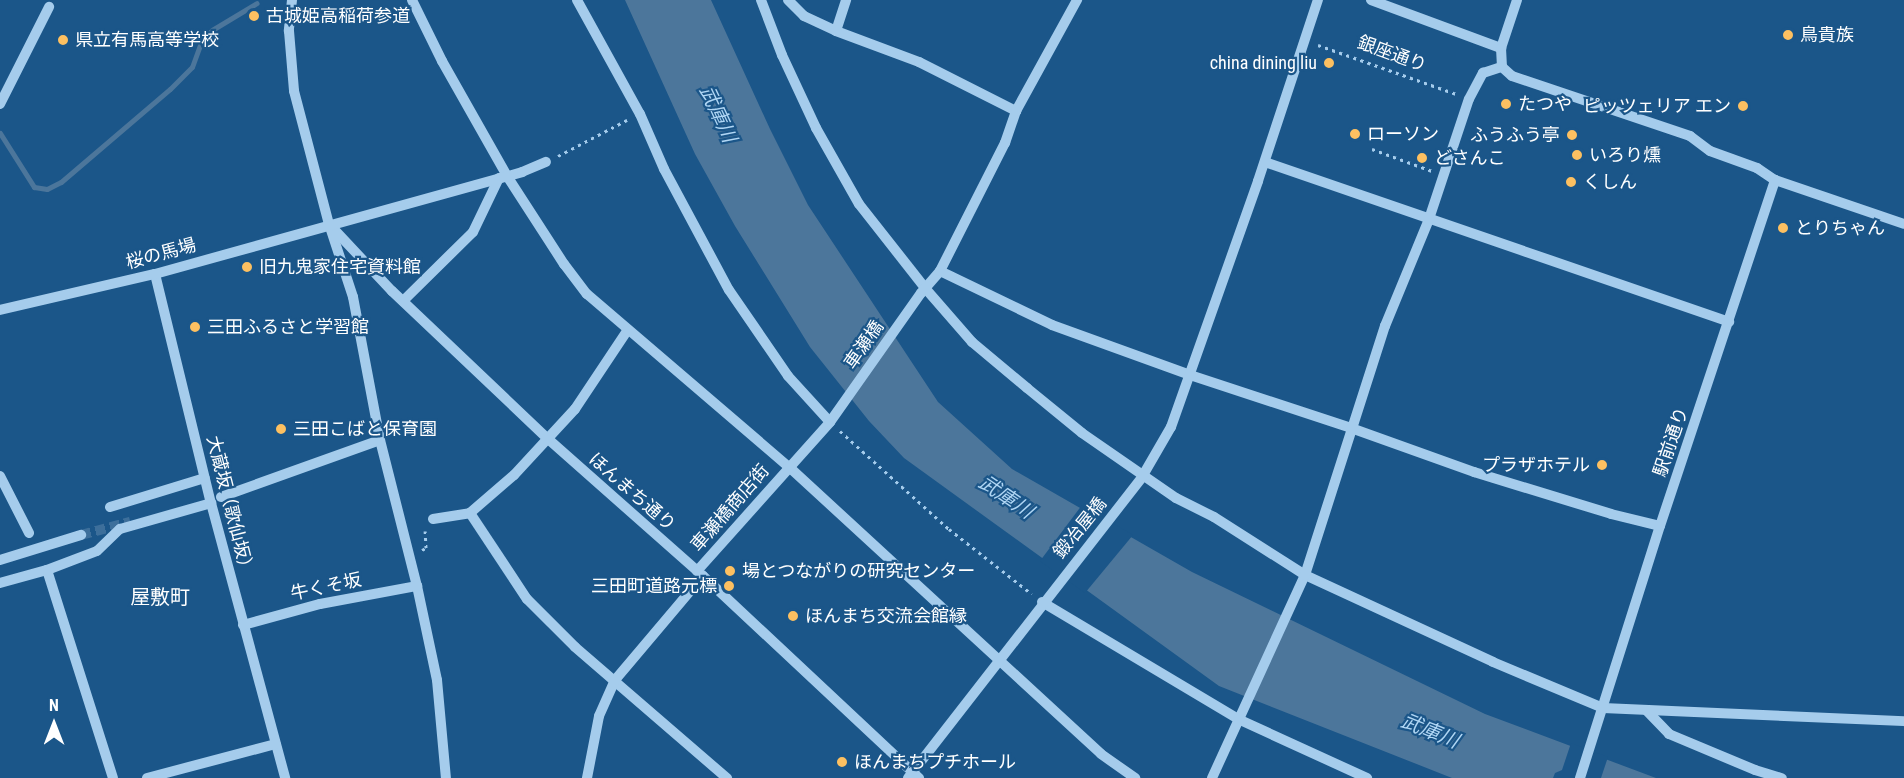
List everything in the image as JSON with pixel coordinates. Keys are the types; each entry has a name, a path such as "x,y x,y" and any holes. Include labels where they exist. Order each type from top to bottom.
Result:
{"street":[{"path":"292,0 289,31 294,91 329,224 353,297 380,440 417,586 437,680 446,778"},
{"path":"412,0 503,177 587,294 627,331 788,466 1101,754 1135,778"},
{"path":"577,0 640,114 664,169 729,290 788,376 832,419"},
{"path":"760,0 782,55 816,128 859,204 923,290 972,342 1140,480 1214,517 1303,578 1602,712 1647,711 1904,721"},
{"path":"788,0 804,15 836,31 919,62 1016,111"},
{"path":"836,31 846,0"},
{"name":"車瀬橋","path":"788,466 832,419 923,290 940,271 1005,143 1016,111 1077,0"},
{"name":"鍛冶屋橋","path":"913,776 1046,598 1140,480 1171,427 1318,0"},
{"path":"1371,0 1500,48"},
{"path":"1517,0 1500,48 1502,67 1512,75 1690,136 1710,151 1757,168 1775,180 1904,224"},
{"path":"0,104 49,7"},
{"path":"1212,778 1303,578 1385,326 1429,219 1469,99 1483,73 1502,67"},
{"name":"桜の馬場","path":"0,310 155,274 503,177 546,162"},
{"path":"1264,162 1729,322"},
{"path":"403,301 473,232 503,177"},
{"name":"駅前通り","path":"1580,778 1660,526 1775,180"},
{"name":"ほんまち通り","path":"329,224 403,301 547,438 700,574 913,776"},
{"path":"940,271 1052,325 1190,375 1351,428 1474,472 1611,514 1660,526"},
{"name":"大蔵坂（歌仙坂）","path":"155,274 211,503 285,778"},
{"path":"433,519 470,513 514,475 575,409 627,331"},
{"path":"221,497 380,440"},
{"name":"車瀬橋商店街","path":"587,778 598,716 615,680 788,466"},
{"path":"0,476 29,533"},
{"path":"110,507 205,478"},
{"path":"0,583 46,570 97,551 120,529 211,503"},
{"path":"470,513 527,599 575,647 727,778"},
{"path":"0,560 81,535"},
{"path":"46,570 112,778"},
{"name":"牛くそ坂","path":"243,625 320,604 417,586"},
{"path":"1046,598 1240,715 1367,778"},
{"path":"1647,711 1669,734 1755,770 1782,778"},
{"path":"147,778 276,744"}],"path":[{"name":"銀座通り","path":"1305,40 1469,99"},
{"path":"546,162 640,114"},
{"path":"1372,149 1442,175"},
{"path":"832,419 949,529 1046,598"},
{"path":"422,550 426,548 425,523 433,519"}],"water":[{"name":"武庫川","path":"625,0 711,0 770,129 808,205 938,402 1012,469 1192,572 1485,714 1656,778 1452,778 1219,686 904,458 869,421 810,347 735,226 695,154"}],"pier":[{"path":"1082,505 1133,535 1085,593 1040,561"},
{"path":"1571,743 1608,757 1601,778 1553,778 1555,773 1562,770"}],"waterway":[{"path":"0,133 34,187 47,189 61,182 170,89 192,67 201,42 212,30 257,3"}],"tunnel":[{"path":"81,535 130,522"}],"place":[{"name":"古城姫高稲荷参道","path":"254,16"},
{"name":"鳥貴族","path":"1788,35"},
{"name":"県立有馬高等学校","path":"63,40"},
{"name":"china dining liu","path":"1329,63"},
{"name":"たつや","path":"1506,104"},
{"name":"ピッツェリア エン","path":"1743,106"},
{"name":"ローソン","path":"1355,134"},
{"name":"ふうふう亭","path":"1572,135"},
{"name":"いろり燻","path":"1577,155"},
{"name":"どさんこ","path":"1422,158"},
{"name":"くしん","path":"1571,182"},
{"name":"とりちゃん","path":"1783,228"},
{"name":"旧九鬼家住宅資料館","path":"247,267"},
{"name":"三田ふるさと学習館","path":"195,327"},
{"name":"三田こばと保育園","path":"281,429"},
{"name":"プラザホテル","path":"1602,465"},
{"name":"場とつながりの研究センター","path":"730,571"},
{"name":"三田町道路元標","path":"729,586"},
{"name":"ほんまち交流会館縁","path":"793,616"},
{"name":"ほんまちプチホール","path":"842,762"}],"district":[{"name":"屋敷町","path":"160,597"}]}
